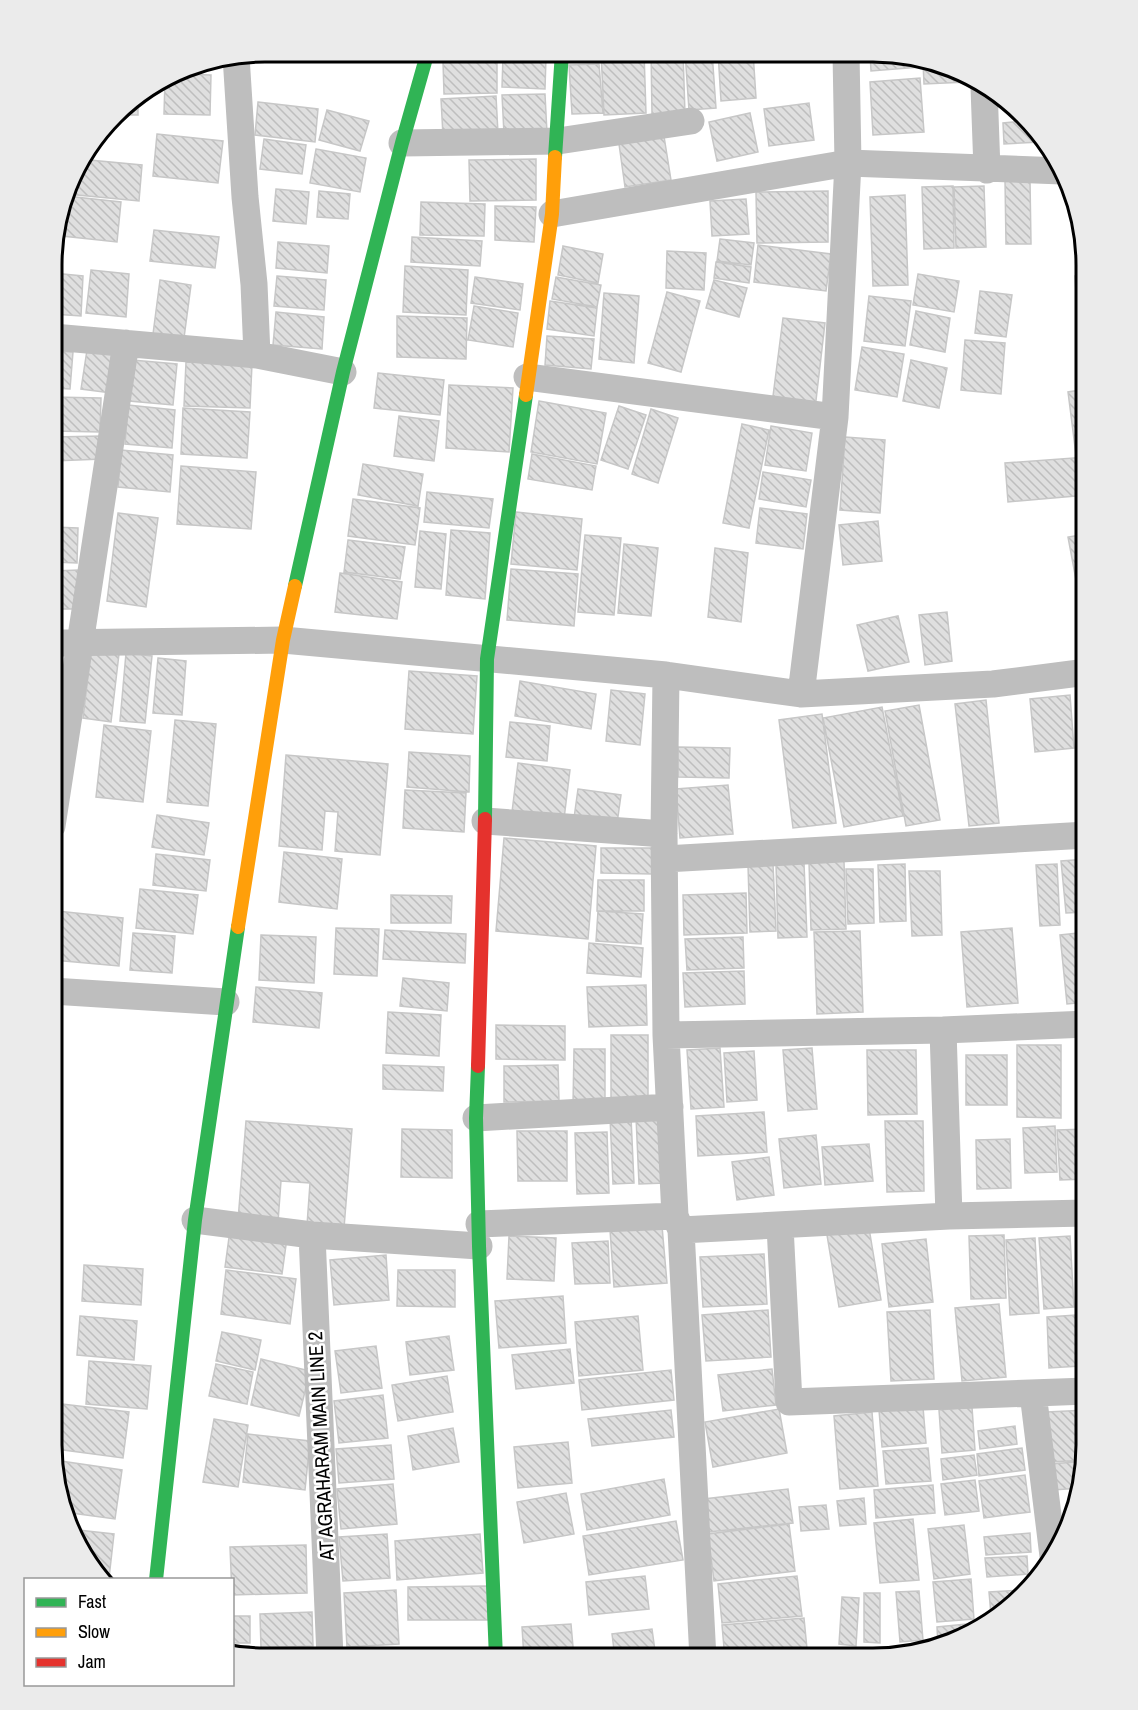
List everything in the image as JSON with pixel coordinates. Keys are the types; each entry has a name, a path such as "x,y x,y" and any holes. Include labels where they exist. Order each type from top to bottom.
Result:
{"street":[{"path":"156,1578 195,1220 226,1002 284,640 343,372 425,62"},
{"path":"496,1648 476,1118 485,821 487,659 552,214 562,62"},
{"path":"801,694 835,417 848,163 846,62"},
{"path":"236,63 244,187 254,284 256,355"},
{"path":"984,95 987,170"},
{"path":"402,144 558,141 691,121"},
{"path":"552,214 848,163 1053,171"},
{"path":"62,338 256,355 343,372"},
{"path":"62,761 126,343"},
{"path":"527,377 835,417"},
{"path":"62,643 284,640 666,675 801,694 993,684 1076,673"},
{"path":"666,675 664,847 666,1035 702,1648"},
{"path":"485,821 664,847 1076,835"},
{"path":"62,993 226,1002"},
{"path":"666,1035 943,1030 1076,1024"},
{"path":"943,1030 949,1216"},
{"path":"476,1118 670,1107"},
{"path":"195,1220 312,1235 479,1235 678,1223 780,1226 949,1216 1076,1213"},
{"path":"780,1226 789,1402 1076,1391"},
{"name":"AT AGRAHARAM MAIN LINE 2","path":"312,1235 330,1648"},
{"path":"1034,1393 1051,1543"}],"building":[{"path":"443,62 497,62 497,93 444,94"},
{"path":"503,62 546,62 545,89 502,87"},
{"path":"601,62 644,62 646,113 604,115"},
{"path":"651,62 683,62 685,114 652,114"},
{"path":"686,62 713,62 716,108 689,110"},
{"path":"719,62 754,62 756,98 721,101"},
{"path":"870,62 900,63 920,67 871,71"},
{"path":"599,64 603,113 572,114 569,65"},
{"path":"923,67 962,82 924,84"},
{"path":"193,74 211,75 210,115 164,114 165,88"},
{"path":"920,78 924,132 873,135 870,82"},
{"path":"545,94 547,133 504,134 502,95"},
{"path":"496,96 498,133 443,136 441,99"},
{"path":"258,102 318,109 315,142 255,135"},
{"path":"809,103 814,140 769,146 764,109"},
{"path":"138,107 138,115 128,115"},
{"path":"327,110 369,121 360,151 319,140"},
{"path":"750,113 758,152 717,161 709,122"},
{"path":"1018,122 1036,142 1004,144 1003,123"},
{"path":"663,130 671,180 625,187 618,137"},
{"path":"157,134 223,141 218,183 153,176"},
{"path":"264,139 306,145 302,174 260,169"},
{"path":"316,149 366,158 360,192 310,183"},
{"path":"536,159 536,200 470,201 469,160"},
{"path":"91,160 142,165 139,201 74,195"},
{"path":"1005,180 1030,180 1031,244 1006,244"},
{"path":"953,186 954,248 924,249 922,187"},
{"path":"984,186 986,247 956,248 954,187"},
{"path":"276,189 309,192 306,224 273,221"},
{"path":"319,191 350,194 348,219 317,217"},
{"path":"828,191 828,242 757,243 756,192"},
{"path":"905,195 908,285 873,286 870,197"},
{"path":"73,197 121,202 117,242 63,236"},
{"path":"746,199 749,234 712,236 710,201"},
{"path":"421,202 485,204 484,236 420,235"},
{"path":"495,206 536,207 534,242 495,240"},
{"path":"154,230 219,237 215,268 150,261"},
{"path":"412,237 482,241 480,266 411,262"},
{"path":"720,239 754,243 751,265 717,261"},
{"path":"278,242 329,246 327,273 276,268"},
{"path":"758,245 831,254 826,291 754,282"},
{"path":"563,246 603,254 598,283 558,275"},
{"path":"667,251 706,253 704,290 666,288"},
{"path":"716,262 751,267 749,283 714,278"},
{"path":"405,266 468,270 466,315 403,312"},
{"path":"91,270 129,274 126,317 86,313"},
{"path":"62,274 83,276 81,316 62,315"},
{"path":"918,274 959,281 954,312 913,305"},
{"path":"277,276 326,280 324,310 274,306"},
{"path":"475,277 523,284 520,310 471,303"},
{"path":"556,277 601,285 597,307 552,299"},
{"path":"160,280 191,285 184,338 153,334"},
{"path":"714,280 747,288 739,317 706,308"},
{"path":"980,291 1012,295 1006,337 975,333"},
{"path":"667,292 700,301 681,372 648,363"},
{"path":"604,293 639,296 634,363 599,359"},
{"path":"869,296 911,301 905,346 864,341"},
{"path":"550,301 597,308 594,336 547,329"},
{"path":"474,306 518,313 513,347 468,340"},
{"path":"916,311 950,318 945,352 910,345"},
{"path":"276,312 324,317 322,349 273,345"},
{"path":"397,316 467,318 466,359 397,357"},
{"path":"783,318 825,323 815,409 772,404"},
{"path":"547,336 594,339 591,369 545,365"},
{"path":"965,340 1005,343 1001,394 961,390"},
{"path":"862,347 904,354 897,397 855,390"},
{"path":"87,350 117,354 111,393 81,389"},
{"path":"62,351 73,352 70,389 62,389"},
{"path":"132,360 177,364 173,405 129,401"},
{"path":"911,360 947,368 939,408 903,401"},
{"path":"186,362 252,364 250,408 184,406"},
{"path":"378,373 444,380 440,415 374,408"},
{"path":"449,385 513,388 509,452 446,448"},
{"path":"1076,391 1076,455 1068,392"},
{"path":"62,397 101,398 100,432 62,431"},
{"path":"539,401 606,413 597,464 531,452"},
{"path":"128,405 175,410 172,448 125,444"},
{"path":"619,406 646,415 628,469 601,460"},
{"path":"183,408 250,412 247,458 181,454"},
{"path":"651,409 678,418 658,483 632,474"},
{"path":"399,416 439,421 434,461 394,456"},
{"path":"742,424 769,430 749,528 723,523"},
{"path":"771,426 812,433 806,471 765,465"},
{"path":"101,436 102,459 62,461 62,437"},
{"path":"845,437 885,440 880,513 840,510"},
{"path":"121,450 173,455 170,492 118,487"},
{"path":"532,454 596,466 592,490 528,479"},
{"path":"1076,458 1076,496 1008,502 1005,463"},
{"path":"363,464 423,474 418,506 358,495"},
{"path":"181,466 256,472 251,529 177,524"},
{"path":"763,472 811,480 806,507 759,499"},
{"path":"427,492 493,499 489,528 424,522"},
{"path":"353,499 420,508 415,545 348,536"},
{"path":"760,508 807,514 803,549 756,543"},
{"path":"516,512 582,519 577,570 511,564"},
{"path":"118,513 158,518 146,607 107,601"},
{"path":"878,521 882,561 843,565 839,525"},
{"path":"62,527 78,528 77,563 62,562"},
{"path":"451,530 490,533 485,599 446,595"},
{"path":"420,531 446,534 441,589 415,587"},
{"path":"585,535 621,538 614,615 578,612"},
{"path":"1076,536 1076,580 1068,537"},
{"path":"348,540 405,547 400,579 344,572"},
{"path":"624,544 658,548 651,616 618,613"},
{"path":"715,548 748,553 741,622 708,617"},
{"path":"511,569 578,574 574,626 507,620"},
{"path":"79,570 79,609 62,609 62,571"},
{"path":"340,573 402,582 397,619 335,612"},
{"path":"947,612 952,661 925,665 919,615"},
{"path":"898,616 909,662 868,671 857,625"},
{"path":"91,651 119,654 111,722 83,718"},
{"path":"126,653 152,656 145,723 120,721"},
{"path":"158,658 186,661 182,715 153,713"},
{"path":"409,671 477,676 473,734 405,729"},
{"path":"520,681 596,694 591,729 515,716"},
{"path":"611,690 645,694 640,745 606,741"},
{"path":"1070,695 1074,748 1035,752 1030,699"},
{"path":"986,700 999,823 969,826 955,704"},
{"path":"919,705 940,820 906,826 885,711"},
{"path":"882,707 903,816 844,827 823,718"},
{"path":"822,714 836,823 793,828 779,720"},
{"path":"175,720 216,724 208,806 167,802"},
{"path":"510,722 550,726 547,761 506,757"},
{"path":"104,725 151,731 143,802 96,797"},
{"path":"678,747 730,748 729,778 678,777"},
{"path":"409,752 470,756 469,792 407,787"},
{"path":"286,755 388,764 380,855 335,851 338,812 325,811 322,850 279,846"},
{"path":"518,763 570,770 564,819 512,812"},
{"path":"728,785 733,834 680,838 676,789"},
{"path":"578,789 621,795 617,824 574,818"},
{"path":"405,790 466,793 464,832 403,828"},
{"path":"157,815 209,823 204,855 152,847"},
{"path":"504,838 596,846 588,939 496,931"},
{"path":"601,848 652,848 652,874 601,873"},
{"path":"284,852 342,859 337,909 279,902"},
{"path":"156,854 210,860 206,891 153,885"},
{"path":"1076,860 1076,913 1066,913 1061,861"},
{"path":"844,861 846,929 811,930 809,862"},
{"path":"804,863 807,937 778,938 776,864"},
{"path":"773,864 776,931 750,932 748,865"},
{"path":"905,864 906,921 880,922 878,865"},
{"path":"1057,864 1060,925 1040,926 1036,865"},
{"path":"846,869 873,869 874,923 848,924"},
{"path":"909,871 940,871 942,935 912,936"},
{"path":"598,880 644,880 644,911 597,911"},
{"path":"140,889 198,895 193,934 136,928"},
{"path":"746,893 747,933 684,935 683,895"},
{"path":"391,895 452,896 451,923 391,923"},
{"path":"598,911 643,914 641,944 596,941"},
{"path":"62,912 123,918 119,966 62,961"},
{"path":"336,928 379,929 377,976 334,974"},
{"path":"1012,928 1018,1003 967,1007 961,932"},
{"path":"385,930 466,934 465,963 383,959"},
{"path":"860,931 863,1012 817,1014 814,932"},
{"path":"133,933 175,936 172,973 130,970"},
{"path":"1076,933 1076,1003 1067,1004 1060,935"},
{"path":"261,935 316,937 314,983 259,980"},
{"path":"743,937 744,968 687,970 685,939"},
{"path":"589,943 643,948 641,977 587,973"},
{"path":"744,971 745,1004 685,1007 683,973"},
{"path":"403,978 449,983 447,1011 400,1006"},
{"path":"646,985 647,1025 589,1027 587,987"},
{"path":"256,987 322,993 319,1028 253,1022"},
{"path":"388,1012 441,1015 439,1056 386,1053"},
{"path":"496,1025 565,1026 565,1060 496,1059"},
{"path":"611,1035 648,1035 648,1099 611,1098"},
{"path":"1017,1045 1061,1045 1061,1118 1017,1117"},
{"path":"720,1048 724,1107 691,1109 687,1050"},
{"path":"812,1048 817,1109 788,1111 783,1050"},
{"path":"574,1049 605,1049 605,1105 573,1105"},
{"path":"867,1050 916,1050 917,1114 868,1115"},
{"path":"754,1051 757,1100 727,1102 724,1053"},
{"path":"966,1055 1007,1055 1007,1105 966,1105"},
{"path":"383,1065 444,1067 443,1091 383,1089"},
{"path":"558,1065 559,1101 504,1102 504,1066"},
{"path":"764,1112 767,1152 698,1156 696,1116"},
{"path":"663,1116 665,1183 639,1184 636,1117"},
{"path":"610,1117 631,1117 634,1183 613,1184"},
{"path":"246,1121 352,1129 344,1228 307,1225 310,1183 281,1181 278,1222 238,1220"},
{"path":"885,1121 923,1121 924,1191 887,1192"},
{"path":"1055,1126 1057,1172 1025,1173 1023,1128"},
{"path":"402,1129 452,1130 452,1178 401,1177"},
{"path":"1076,1129 1076,1179 1060,1180 1057,1130"},
{"path":"517,1131 567,1131 567,1181 518,1181"},
{"path":"607,1132 609,1193 577,1194 575,1133"},
{"path":"816,1135 821,1184 784,1188 779,1139"},
{"path":"1010,1139 1011,1188 977,1189 976,1140"},
{"path":"869,1144 873,1181 825,1185 822,1147"},
{"path":"769,1157 774,1195 737,1200 732,1162"},
{"path":"662,1226 667,1283 614,1287 610,1230"},
{"path":"869,1228 881,1300 839,1307 827,1235"},
{"path":"230,1230 287,1238 282,1274 225,1267"},
{"path":"1004,1235 1006,1298 971,1299 969,1236"},
{"path":"509,1236 556,1238 554,1281 507,1279"},
{"path":"1070,1236 1074,1307 1044,1309 1039,1238"},
{"path":"1035,1238 1039,1313 1010,1315 1006,1240"},
{"path":"926,1239 933,1302 889,1307 882,1244"},
{"path":"608,1241 610,1283 575,1284 572,1243"},
{"path":"764,1254 767,1304 703,1307 700,1257"},
{"path":"386,1255 389,1300 334,1305 330,1260"},
{"path":"84,1265 143,1269 141,1305 82,1301"},
{"path":"226,1270 296,1279 290,1324 221,1314"},
{"path":"398,1270 455,1270 455,1307 397,1306"},
{"path":"563,1296 566,1343 499,1348 495,1301"},
{"path":"999,1304 1006,1377 962,1381 955,1308"},
{"path":"768,1310 771,1357 706,1361 702,1315"},
{"path":"930,1310 934,1379 891,1381 887,1312"},
{"path":"1076,1315 1076,1366 1049,1368 1047,1317"},
{"path":"80,1316 137,1321 134,1360 77,1355"},
{"path":"638,1316 643,1370 579,1376 575,1322"},
{"path":"222,1332 261,1340 255,1370 216,1361"},
{"path":"449,1336 454,1370 410,1375 406,1342"},
{"path":"376,1346 382,1388 341,1393 335,1351"},
{"path":"570,1349 574,1383 516,1389 512,1355"},
{"path":"261,1359 310,1371 299,1416 251,1405"},
{"path":"89,1361 151,1366 147,1409 86,1404"},
{"path":"216,1364 253,1372 247,1404 209,1396"},
{"path":"772,1369 776,1405 723,1411 718,1375"},
{"path":"671,1370 674,1400 582,1410 579,1380"},
{"path":"447,1376 453,1412 398,1421 392,1385"},
{"path":"383,1395 388,1438 339,1443 334,1401"},
{"path":"62,1404 129,1412 123,1458 62,1450"},
{"path":"923,1407 926,1443 882,1447 879,1410"},
{"path":"972,1407 975,1450 942,1453 939,1410"},
{"path":"779,1409 787,1453 713,1467 705,1422"},
{"path":"671,1410 674,1437 592,1446 588,1419"},
{"path":"1076,1411 1076,1461 1050,1462 1047,1412"},
{"path":"872,1412 878,1486 840,1489 834,1416"},
{"path":"214,1419 248,1425 238,1487 203,1482"},
{"path":"1015,1426 1017,1444 980,1449 978,1431"},
{"path":"453,1428 459,1462 413,1470 408,1436"},
{"path":"248,1434 310,1441 305,1490 243,1482"},
{"path":"568,1442 572,1483 518,1488 514,1447"},
{"path":"391,1445 394,1479 339,1483 336,1449"},
{"path":"928,1448 931,1481 886,1484 883,1451"},
{"path":"1022,1448 1025,1470 979,1476 977,1454"},
{"path":"974,1455 977,1475 943,1480 941,1459"},
{"path":"62,1461 122,1470 115,1519 73,1513 65,1485"},
{"path":"1076,1462 1072,1489 1053,1490 1051,1464"},
{"path":"1025,1475 1030,1512 984,1518 979,1481"},
{"path":"664,1479 670,1515 587,1530 581,1494"},
{"path":"975,1480 979,1511 945,1515 941,1484"},
{"path":"393,1484 397,1524 341,1529 337,1489"},
{"path":"933,1485 935,1513 876,1518 874,1490"},
{"path":"788,1489 793,1523 709,1532 704,1499"},
{"path":"566,1493 574,1534 524,1543 517,1502"},
{"path":"864,1498 866,1524 840,1526 837,1501"},
{"path":"826,1505 829,1529 801,1531 799,1507"},
{"path":"913,1519 919,1580 880,1583 874,1523"},
{"path":"676,1521 683,1560 589,1575 583,1536"},
{"path":"789,1524 795,1571 714,1581 708,1534"},
{"path":"964,1525 970,1574 934,1579 928,1529"},
{"path":"81,1530 114,1534 109,1576"},
{"path":"1030,1533 1031,1552 986,1555 984,1537"},
{"path":"387,1534 390,1578 343,1581 339,1537"},
{"path":"480,1534 483,1573 397,1580 395,1541"},
{"path":"306,1545 307,1593 234,1595 230,1547"},
{"path":"1027,1556 1028,1574 987,1577 985,1558"},
{"path":"645,1576 649,1609 589,1615 586,1582"},
{"path":"797,1576 802,1616 722,1623 718,1584"},
{"path":"971,1579 974,1619 937,1622 933,1582"},
{"path":"487,1586 488,1620 408,1620 408,1587"},
{"path":"396,1590 399,1644 347,1647 344,1593"},
{"path":"1015,1590 991,1611 989,1592"},
{"path":"919,1591 923,1640 900,1642 896,1592"},
{"path":"864,1593 880,1593 880,1643 864,1642"},
{"path":"842,1597 859,1598 856,1646 839,1644"},
{"path":"312,1612 313,1646 261,1648 260,1614"},
{"path":"234,1616 250,1616 250,1643 234,1643"},
{"path":"804,1618 807,1648 724,1648 722,1625"},
{"path":"571,1624 573,1648 523,1648 522,1627"},
{"path":"966,1624 966,1625 938,1638 937,1627"},
{"path":"652,1629 655,1648 614,1648 612,1634"}],"traffic: fast":[{"path":"295,586 343,372 425,62"},
{"path":"555,157 561,62"},
{"path":"485,819 487,659 526,395"},
{"path":"156,1578 195,1220 238,927"},
{"path":"478,1066 476,1118 479,1246 496,1648"}],"traffic: slow":[{"path":"526,395 552,214 555,157"},
{"path":"238,927 283,640 295,586"}],"traffic: jam":[{"path":"478,1066 485,819"}]}
